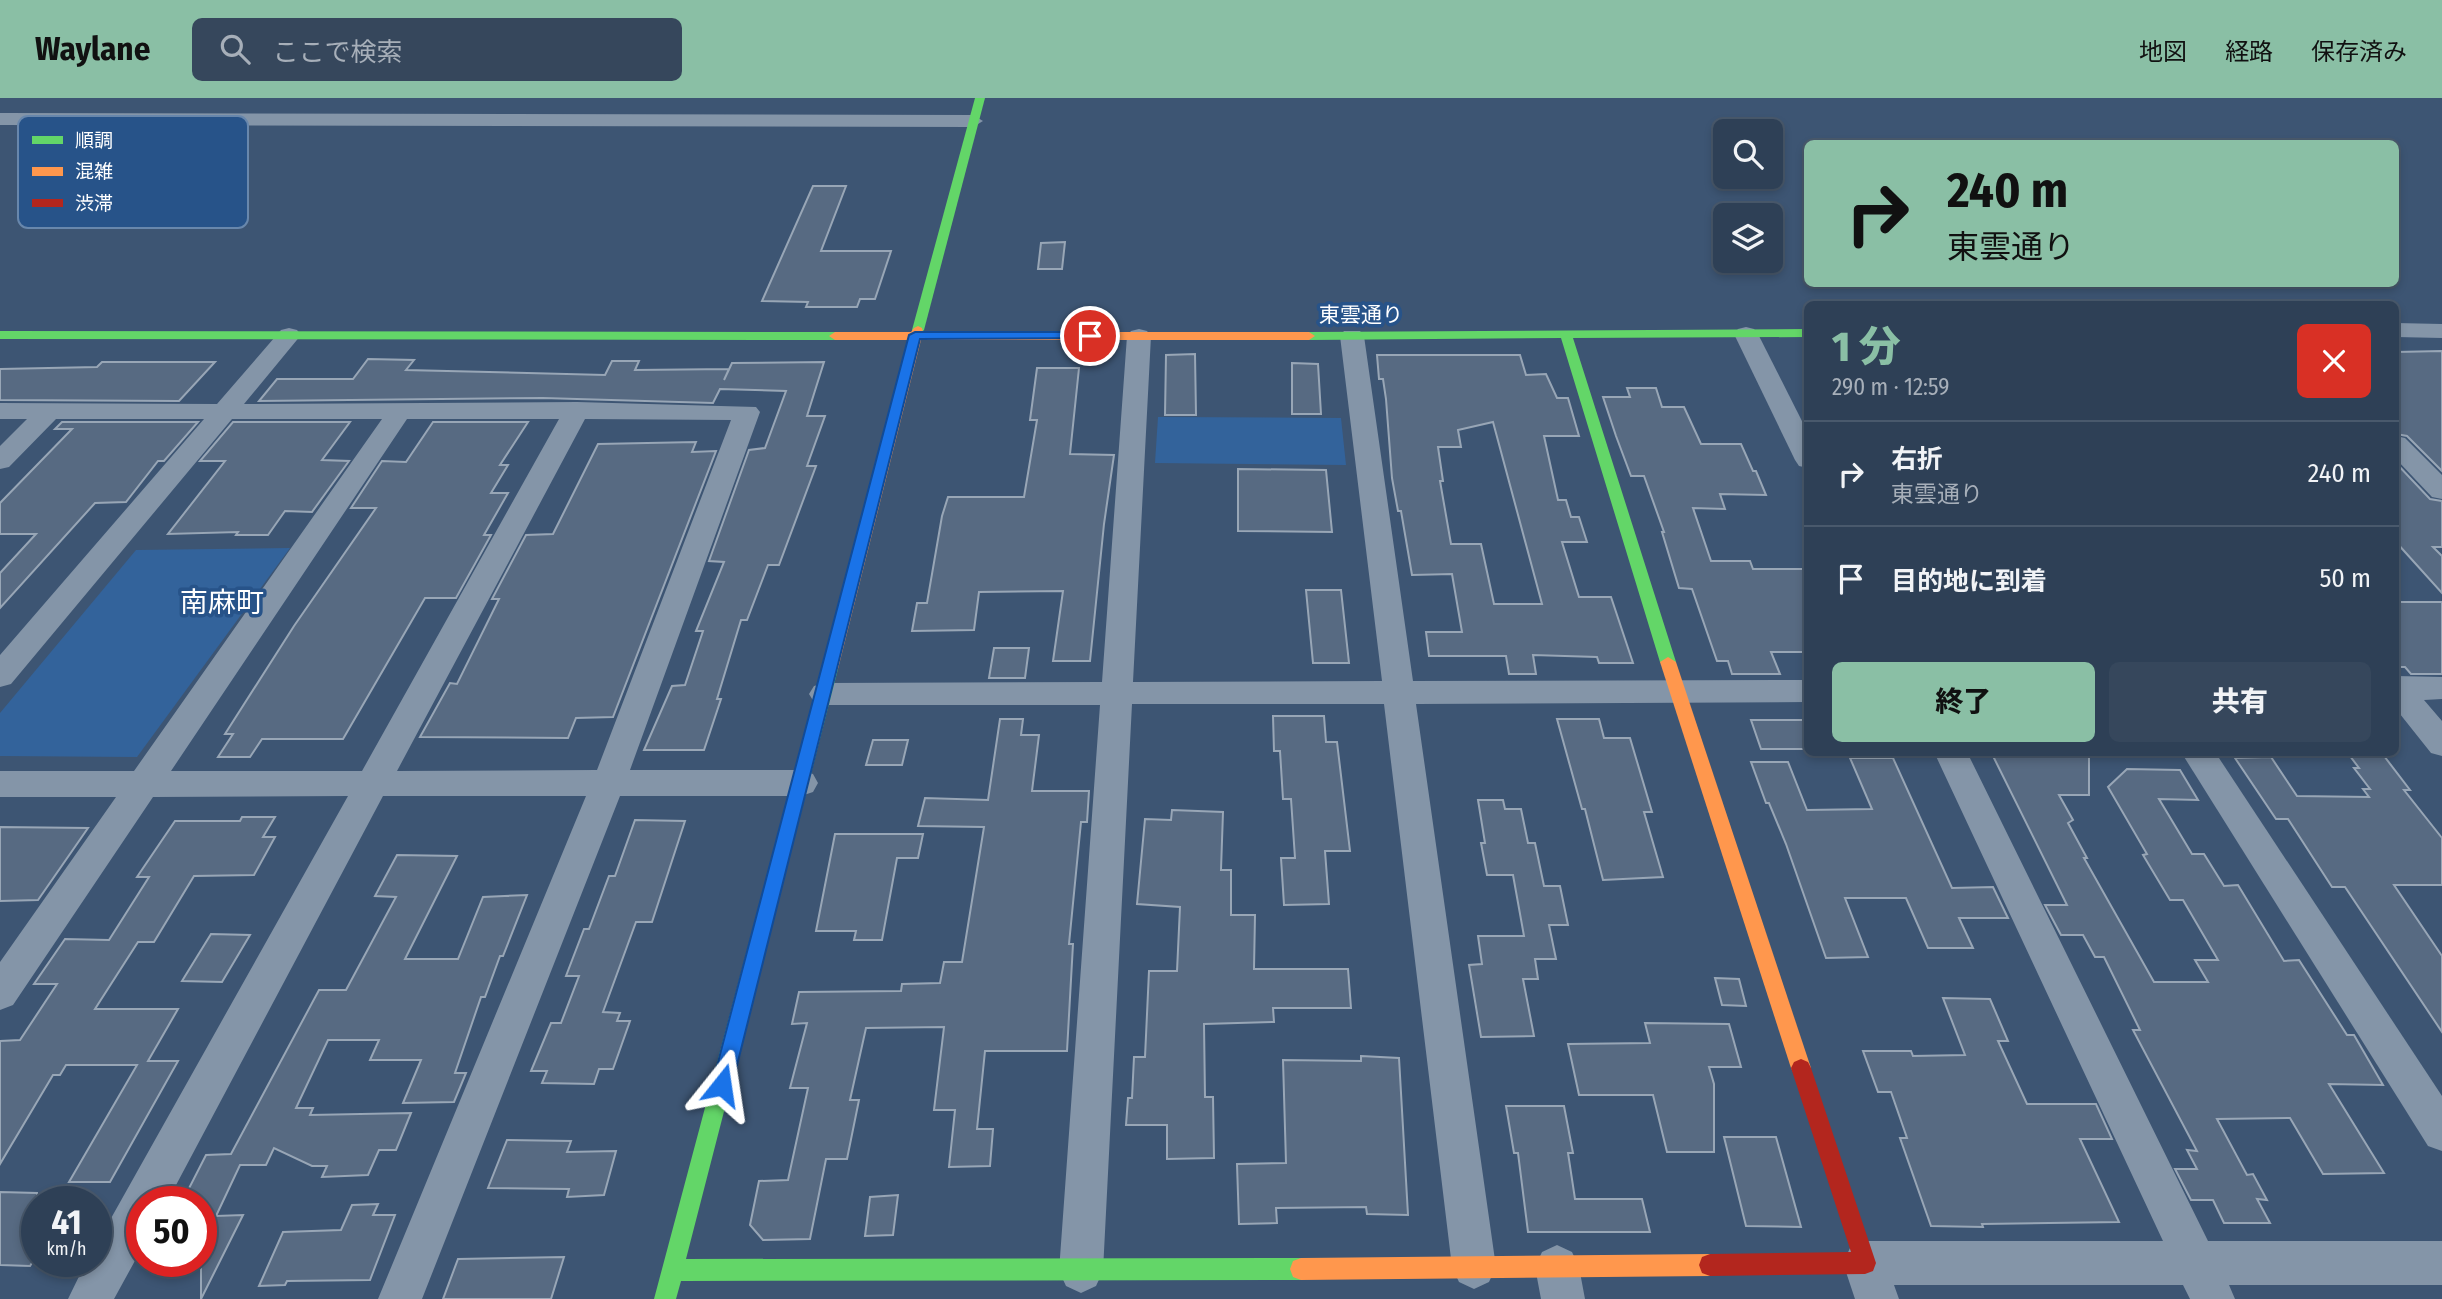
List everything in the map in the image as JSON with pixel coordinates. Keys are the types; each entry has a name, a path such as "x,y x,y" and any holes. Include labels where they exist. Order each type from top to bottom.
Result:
{"street":[{"path":"665,1299 825,694 915,335 980,98"},
{"path":"0,120 18,120"},
{"path":"248,120 973,121"},
{"path":"2399,330 2442,331"},
{"name":"東雲通り","path":"0,335 1352,336 1804,333"},
{"path":"1746,334 1804,452"},
{"path":"0,676 289,335"},
{"path":"1566,335 1678,692 1871,1281"},
{"path":"1081,1270 1139,336"},
{"path":"1352,336 1474,1267"},
{"path":"153,1186 577,410"},
{"path":"0,411 747,412 608,784 400,1299"},
{"path":"0,461 49,411"},
{"path":"0,993 400,411"},
{"path":"2399,447 2442,491"},
{"path":"2399,688 2442,688"},
{"path":"825,694 1804,691"},
{"path":"2399,692 2442,744"},
{"path":"1952,756 2205,1282"},
{"path":"2200,756 2442,1132"},
{"path":"0,784 801,783"},
{"path":"90,1299 126,1234"},
{"path":"673,1270 1474,1267 1560,1283 2205,1282 2442,1263"}],"shaded area":[{"path":"1158,417 1341,418 1346,465 1155,463"},
{"path":"290,548 137,757 0,756 0,713 136,550"}],"building":[{"path":"813,186 846,186 821,251 891,251 875,299 860,299 857,307 806,307 808,302 762,301"},
{"path":"1065,242 1062,269 1038,269 1041,243"},
{"path":"2442,351 2442,471 2407,436 2399,435 2399,352"},
{"path":"1195,354 1196,415 1165,415 1166,355"},
{"path":"1377,355 1520,355 1526,375 1546,374 1557,398 1568,398 1579,436 1544,436 1558,500 1566,500 1571,517 1579,517 1587,542 1562,542 1579,597 1611,597 1633,663 1599,663 1597,657 1533,655 1536,674 1509,674 1506,656 1429,656 1426,632 1462,632 1452,574 1412,575 1401,511 1398,511 1392,478 1383,379 1379,379","holes":["1493,422 1542,604 1494,604 1481,544 1451,544 1440,481 1443,481 1438,447 1461,447 1458,430"]},
{"path":"368,359 414,360 406,370 605,375 612,361 639,361 635,370 729,369 724,380 732,363 824,362 807,416 825,416 807,466 816,466 779,565 768,565 747,620 741,620 717,699 721,699 704,750 644,750 672,686 685,685 703,631 696,631 724,562 709,561 749,450 765,448 786,391 720,389 713,403 543,398 259,401 277,379 353,379"},
{"path":"102,362 215,362 179,401 0,400 0,369 97,367"},
{"path":"1292,363 1318,364 1321,414 1292,414"},
{"path":"1037,368 1079,368 1070,454 1114,455 1090,661 1053,661 1063,591 979,592 974,630 912,631 917,603 927,603 942,516 948,497 1024,497 1037,420 1030,420"},
{"path":"1627,388 1656,388 1662,407 1684,407 1701,444 1741,444 1753,471 1756,471 1766,495 1720,494 1725,509 1693,508 1711,561 1750,561 1753,569 1804,569 1804,652 1771,652 1780,674 1732,674 1728,661 1717,661 1692,589 1679,588 1664,532 1644,476 1631,476 1603,397 1630,397"},
{"path":"62,422 198,422 164,461 158,461 126,502 95,503 0,608 0,573 36,534 0,534 0,503 72,429 55,429"},
{"path":"233,422 350,422 322,460 349,461 312,512 285,511 268,535 236,535 238,532 168,534 225,461 200,461"},
{"path":"433,422 528,422 500,465 508,465 491,493 508,493 484,535 491,535 456,598 425,598 343,739 262,739 250,757 218,757 233,734 225,734 294,626 376,508 351,508 382,461 406,462"},
{"path":"696,442 692,452 716,451 613,717 576,718 568,738 420,737 450,683 457,684 499,599 492,599 526,535 553,534 598,444"},
{"path":"2399,466 2430,499 2442,501 2442,547 2433,547 2442,556 2442,593 2399,545"},
{"path":"1238,469 1326,470 1332,532 1238,531"},
{"path":"1306,590 1341,590 1349,663 1313,663"},
{"path":"2399,602 2442,602 2442,674 2411,674 2405,667 2399,667"},
{"path":"994,648 1029,648 1025,678 989,678"},
{"path":"1273,716 1324,716 1326,742 1337,742 1350,851 1325,851 1329,904 1284,905 1281,858 1295,858 1291,799 1283,799 1280,751 1274,751"},
{"path":"1000,719 1023,719 1021,735 1039,735 1032,791 1089,791 1087,822 1081,822 1069,944 1073,944 1067,1051 985,1051 977,1129 993,1129 990,1166 949,1167 955,1110 934,1110 944,1027 866,1028 850,1100 859,1100 847,1159 826,1159 810,1239 763,1240 750,1225 759,1181 788,1180 808,1088 790,1088 807,1023 792,1024 799,992 901,991 902,984 940,983 944,962 962,962 984,827 918,826 925,798 988,800"},
{"path":"1557,719 1599,719 1604,738 1630,738 1652,812 1644,812 1663,877 1603,880 1585,809 1582,809"},
{"path":"1751,720 1804,720 1804,749 1761,749"},
{"path":"873,740 908,740 902,765 866,765"},
{"path":"1993,756 2089,756 2089,795 2059,795 2073,820 2068,823 2087,858 2084,858 2154,982 2208,982 2195,960 2218,960 2183,900 2170,900 2108,787 2127,769 2180,770 2198,800 2159,799 2192,854 2204,854 2224,886 2238,885 2284,961 2299,960 2347,1035 2354,1035 2383,1085 2329,1084 2384,1173 2323,1174 2290,1118 2217,1119 2247,1175 2253,1174 2267,1200 2257,1199 2270,1223 2224,1223 2213,1200 2191,1200 2175,1169 2197,1169 2187,1150 2197,1151 2133,1030 2140,1030 2104,957 2095,957 2083,935 2061,935 2045,905 2067,905"},
{"path":"2350,756 2384,756 2410,790 2404,790 2442,838 2442,885 2394,885 2442,956 2442,1032 2345,887 2332,887 2288,819 2276,819 2235,758 2271,757 2297,796 2369,797 2363,789 2370,789 2354,768 2359,768"},
{"path":"1850,758 1893,758 1952,888 1993,887 2008,918 1959,918 1973,948 1928,948 1906,898 1845,898 1868,957 1826,958 1786,844 1769,803 1766,803 1751,762 1788,762 1807,810 1872,809"},
{"path":"1478,800 1503,800 1505,809 1521,809 1528,843 1535,843 1544,886 1560,886 1568,925 1549,925 1556,959 1535,959 1538,979 1523,979 1534,1036 1481,1037 1469,965 1482,964 1478,936 1524,936 1513,875 1487,875 1481,843 1485,843"},
{"path":"1172,810 1223,812 1221,870 1231,870 1231,915 1255,915 1254,969 1348,969 1351,1008 1273,1008 1274,1022 1204,1024 1205,1097 1213,1097 1214,1158 1167,1159 1167,1125 1126,1125 1128,1098 1132,1098 1134,1057 1145,1057 1149,971 1177,971 1180,907 1137,904 1145,819 1171,820"},
{"path":"242,817 275,817 263,837 275,837 254,875 194,876 154,942 138,942 95,1009 178,1009 148,1061 178,1061 110,1182 69,1182 137,1065 66,1065 60,1075 53,1075 0,1164 0,1041 20,1040 57,984 34,984 65,939 109,940 149,877 137,877 175,821 240,821"},
{"path":"635,820 685,821 652,922 636,922 603,1012 620,1013 617,1021 630,1021 613,1069 599,1069 594,1084 542,1083 547,1071 531,1071 551,1023 561,1023 579,976 566,976 584,929 589,929 609,876 615,876"},
{"path":"0,827 88,828 38,900 0,901"},
{"path":"835,834 923,834 918,858 897,858 882,940 854,940 856,931 816,931"},
{"path":"397,855 457,856 405,959 458,959 483,897 527,895 485,997 481,997 455,1073 466,1073 454,1102 403,1103 421,1060 370,1060 379,1040 328,1040 296,1108 313,1108 310,1115 411,1113 396,1150 379,1150 368,1175 322,1177 327,1166 312,1166 274,1148 266,1165 240,1165 217,1214 217,1186 190,1186 206,1155 231,1154 319,990 346,990 396,897 375,896"},
{"path":"211,934 250,935 222,982 182,981"},
{"path":"1715,978 1739,979 1746,1006 1722,1005"},
{"path":"1943,998 1990,999 2008,1041 1998,1041 2027,1104 2096,1104 2112,1139 2080,1139 2119,1222 1982,1224 1983,1227 1931,1226 1900,1138 1907,1138 1891,1092 1878,1092 1863,1051 1911,1051 1913,1056 1965,1055"},
{"path":"1645,1023 1729,1024 1741,1067 1709,1067 1714,1084 1714,1152 1667,1152 1653,1095 1579,1095 1568,1044 1650,1043"},
{"path":"1361,1056 1399,1058 1408,1215 1367,1214 1366,1207 1276,1208 1277,1223 1239,1224 1237,1164 1286,1163 1283,1060 1361,1061"},
{"path":"1506,1106 1564,1106 1573,1153 1568,1153 1575,1199 1642,1199 1650,1232 1528,1232 1518,1153 1514,1153"},
{"path":"1724,1137 1776,1137 1801,1227 1746,1226"},
{"path":"507,1140 571,1141 567,1152 616,1151 604,1195 567,1197 569,1189 488,1188"},
{"path":"0,1192 21,1193 21,1266 0,1265"},
{"path":"898,1195 893,1235 865,1236 870,1197"},
{"path":"378,1204 373,1215 395,1215 370,1280 287,1281 285,1285 259,1286 283,1232 341,1230 352,1205"},
{"path":"243,1215 217,1267 217,1216"},
{"path":"564,1257 551,1299 443,1299 458,1259"},
{"path":"201,1277 212,1277 201,1299"}],"traffic: fast":[{"path":"918,330 980,98"},
{"path":"1309,336 1804,333"},
{"path":"0,335 835,336"},
{"path":"1566,335 1668,662"},
{"path":"665,1299 830,669"},
{"path":"673,1270 1301,1269"}],"traffic: slow":[{"path":"830,669 918,330"},
{"path":"835,336 1309,336"},
{"path":"1668,662 1801,1068"},
{"path":"1301,1269 1710,1265"}],"traffic: jam":[{"path":"1710,1265 1865,1263 1801,1068"}],"district":[{"name":"南麻町","path":"222,602"}],"route":[{"path":"722,1085 915,335 1090,336"}]}
